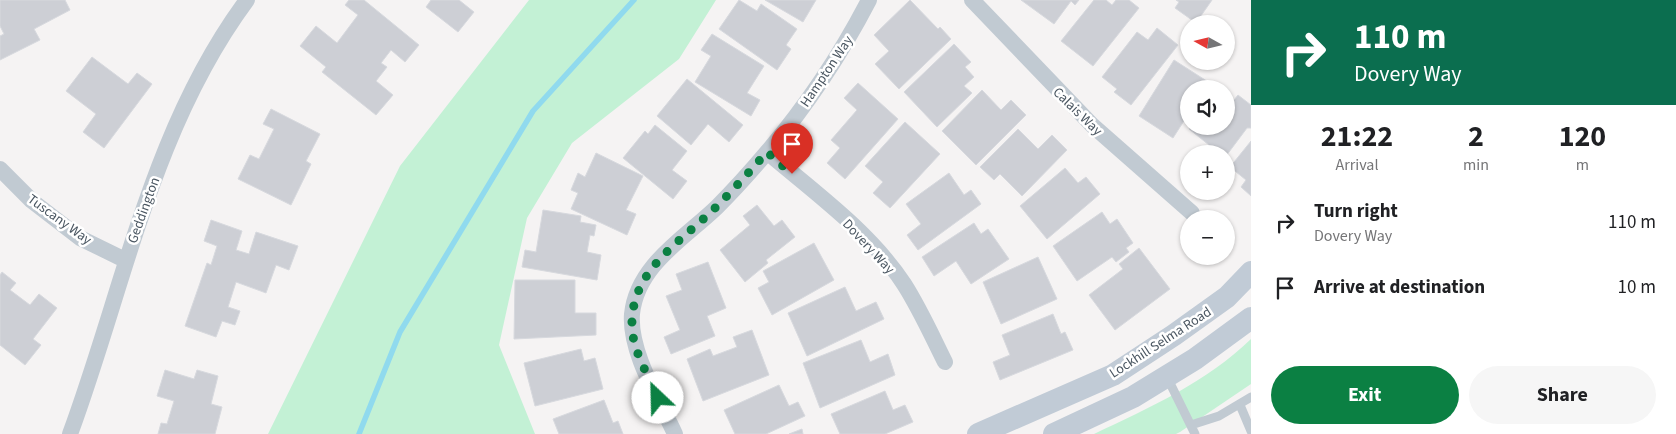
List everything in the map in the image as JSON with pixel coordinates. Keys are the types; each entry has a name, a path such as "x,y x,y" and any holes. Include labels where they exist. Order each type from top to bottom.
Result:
{"main road":[{"name":"Lockhill Selma Road","path":"978,434 1113,375 1174,336 1227,297 1251,272"},
{"path":"1054,434 1133,397 1195,359 1251,318"}],"street":[{"name":"Geddington","path":"70,434 85,394 125,260 147,196 192,89 247,0"},
{"name":"Hampton Way","path":"675,434 634,344 632,313 636,295 646,274 660,258 718,206 767,152 829,70 869,0"},
{"name":"Calais Way","path":"972,0 1092,125 1189,210"},
{"name":"Dovery Way","path":"767,152 843,218 878,252 904,284 945,362"},
{"name":"Tuscany Way","path":"0,169 32,201 80,238 125,260"}],"lane":[{"path":"1167,376 1195,434"},
{"path":"1191,425 1219,416 1251,397"},
{"path":"1240,405 1251,431"}],"green space":[{"path":"529,0 716,0 679,59 572,143 527,218 499,345 535,434 268,434 400,166"},
{"path":"1251,339 1251,384 1180,432 1176,434 1094,434 1177,393 1216,368"}],"building":[{"path":"0,0 65,0 70,10 34,29 40,40 0,60 0,36 4,34 0,26"},
{"path":"349,0 364,0 419,45 405,62 391,50 381,63 387,67 376,81 393,95 376,115 322,72 326,67 300,46 316,26 337,43 358,15 345,5"},
{"path":"431,0 459,0 474,12 458,32 426,7"},
{"path":"739,0 757,11 761,4 797,29 786,45 791,49 777,70 719,29"},
{"path":"765,0 816,0 803,22"},
{"path":"910,0 938,29 940,27 951,39 899,89 875,64 889,51 874,35"},
{"path":"1021,0 1079,0 1075,5 1071,1 1054,24"},
{"path":"1094,0 1106,0 1112,5 1116,0 1129,0 1139,8 1093,66 1061,41"},
{"path":"1176,0 1212,0 1202,15 1185,15 1175,8 1179,2"},
{"path":"1157,28 1178,45 1131,105 1114,92 1117,89 1102,77 1137,32 1148,40"},
{"path":"712,34 764,66 747,93 760,100 751,116 695,82 711,56 701,50"},
{"path":"954,44 971,62 965,67 974,77 964,86 972,93 937,127 904,92"},
{"path":"92,57 128,84 137,73 152,84 104,148 83,132 96,114 66,91"},
{"path":"1174,60 1180,64 1180,70 1190,70 1205,80 1180,80 1180,127 1173,138 1139,116"},
{"path":"687,79 743,125 729,142 708,124 691,145 657,116"},
{"path":"858,83 898,119 845,179 827,163 840,148 831,140 857,110 844,98"},
{"path":"982,90 1001,110 1011,100 1026,115 976,165 942,131"},
{"path":"1238,95 1251,105 1251,128 1247,128 1234,145 1209,145 1196,135 1235,135 1235,99"},
{"path":"271,109 320,134 306,161 311,164 291,205 238,179 250,155 259,159 274,129 263,124"},
{"path":"905,122 940,154 890,208 873,193 883,182 865,166"},
{"path":"655,125 687,151 672,170 687,181 673,199 623,158 645,131 648,134"},
{"path":"1018,129 1038,149 1052,135 1067,150 1022,196 1000,174 994,180 980,167"},
{"path":"1251,141 1251,196 1241,187 1246,180 1235,171 1235,161"},
{"path":"596,153 643,176 626,210 636,214 627,235 571,209 578,193 571,190 578,173 585,177"},
{"path":"1065,168 1078,183 1086,177 1100,194 1047,239 1020,206"},
{"path":"949,173 964,195 971,190 981,204 918,250 907,235 921,224 906,204"},
{"path":"757,205 774,226 782,220 795,237 766,260 768,263 745,282 720,250 750,225 743,216"},
{"path":"543,210 581,216 580,222 596,225 594,236 590,235 587,252 601,255 597,280 522,267 525,250 536,252"},
{"path":"1102,212 1110,224 1117,219 1133,243 1126,248 1129,252 1116,262 1112,257 1077,281 1053,246"},
{"path":"211,220 242,231 236,250 249,254 256,232 298,246 289,270 276,265 266,293 236,282 228,307 240,311 235,325 222,321 216,337 185,326 207,263 211,265 217,246 204,241"},
{"path":"974,223 981,234 988,229 1009,259 971,284 956,261 934,276 922,257"},
{"path":"814,243 834,280 772,315 758,288 769,282 763,271"},
{"path":"1139,248 1170,289 1115,330 1089,295 1123,269 1119,264"},
{"path":"1038,257 1057,299 1001,324 983,282"},
{"path":"708,262 726,308 707,316 715,336 671,354 664,337 680,330 666,296 682,290 676,274"},
{"path":"2,272 16,283 10,290 30,305 39,294 57,308 33,339 41,345 25,365 0,345 0,275"},
{"path":"515,280 575,280 575,313 596,313 596,335 514,339"},
{"path":"845,287 856,311 876,302 884,319 807,356 788,313"},
{"path":"1053,314 1061,334 1065,332 1073,350 1000,380 993,362 1010,355 1002,335"},
{"path":"752,330 769,375 703,401 687,359 710,349 713,356 737,347 733,337"},
{"path":"861,340 870,362 888,354 895,375 820,408 803,363"},
{"path":"581,349 584,361 595,358 603,389 535,406 524,363"},
{"path":"165,370 194,379 197,370 218,376 211,404 222,407 215,434 158,434 161,423 167,424 174,401 157,396"},
{"path":"779,385 789,406 798,402 805,416 766,434 735,434 724,410"},
{"path":"885,391 893,410 905,405 913,422 885,434 840,434 831,414"},
{"path":"604,400 613,423 618,421 623,434 559,434 553,419"},
{"path":"802,429 803,434 789,434"}],"waterway":[{"path":"359,434 400,332 533,111 634,0"}],"route":[{"path":"658,398 634,344 632,329 632,313 636,295 646,274 660,258 718,206 767,152 792,174"}]}
